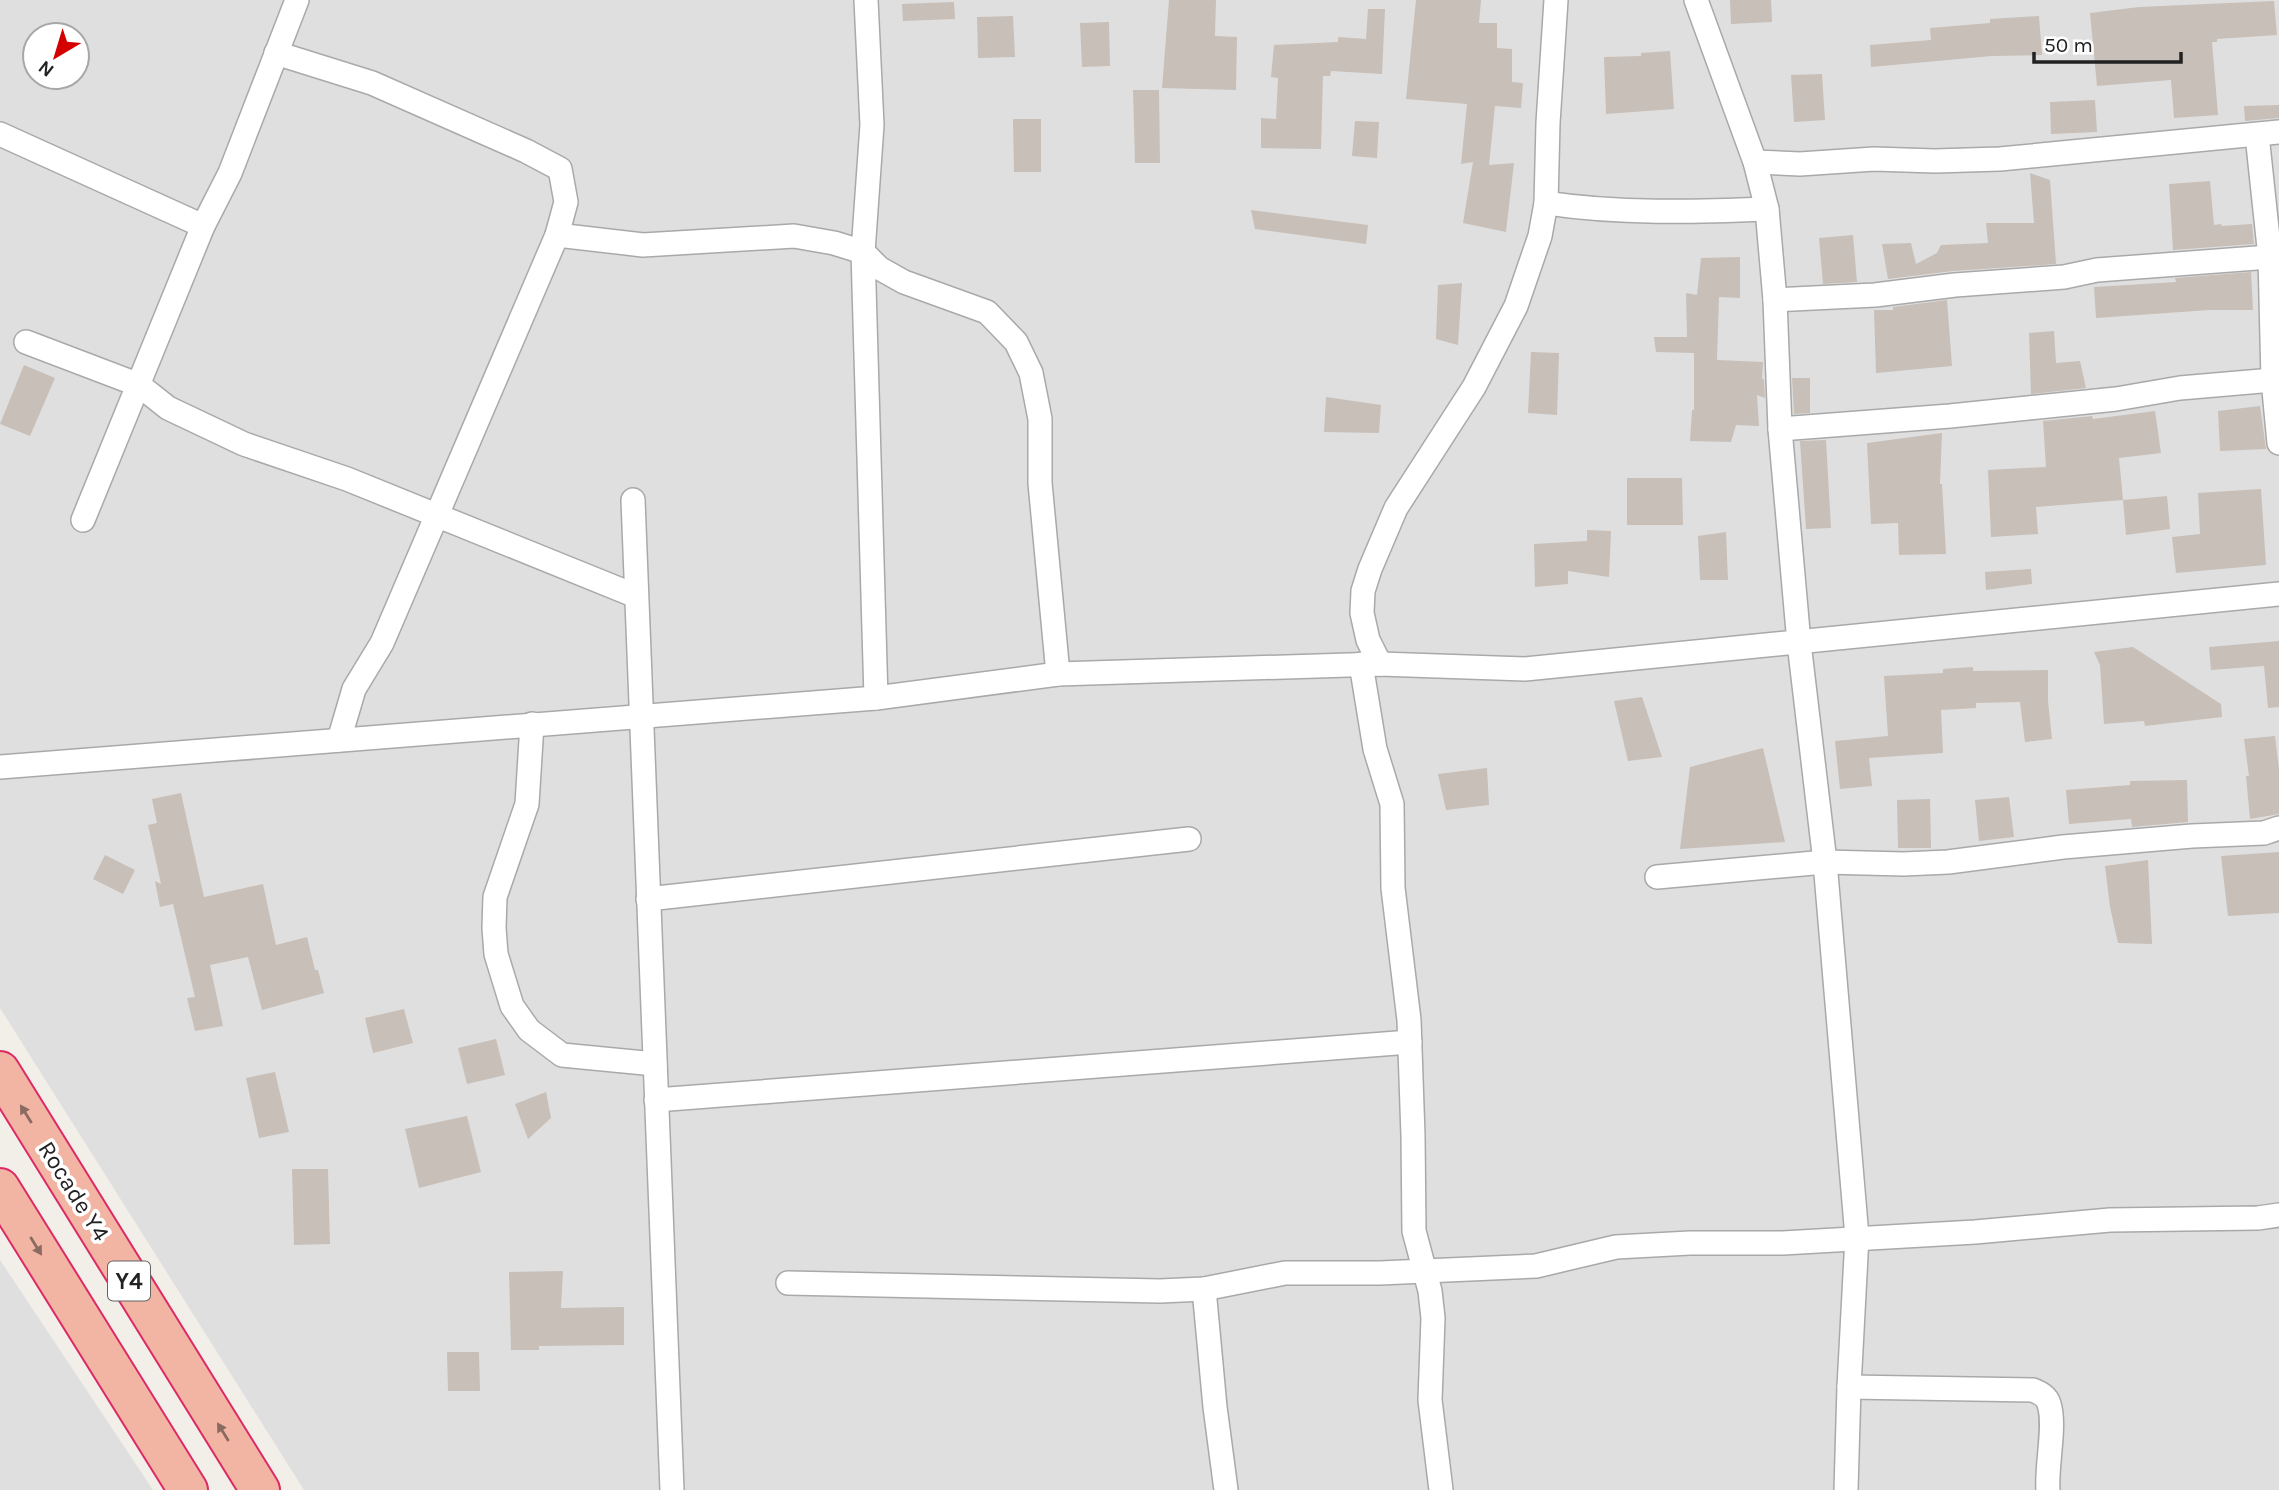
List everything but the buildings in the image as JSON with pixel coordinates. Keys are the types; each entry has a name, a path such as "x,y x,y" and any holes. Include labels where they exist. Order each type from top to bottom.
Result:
{"highway":[{"name":"Rocade Y4","path":"0,1071 260,1490"},
{"name":"Y4","path":"0,1188 188,1490"}],"street":[{"path":"83,520 203,226 230,173 298,0"},
{"path":"866,0 872,125 863,252 876,698"},
{"path":"1441,1490 1430,1400 1433,1318 1430,1291 1413,1231 1410,1042 1393,888 1392,804 1375,749 1371,664 1362,613 1363,591 1396,508 1474,387 1516,306 1540,236 1546,203 1556,0"},
{"path":"1696,0 1755,162 1767,209 1775,300 1780,429 1800,643 1825,862 1857,1237 1846,1490"},
{"path":"276,53 372,83 526,150 560,169 566,202 557,235 382,643 354,689 339,740"},
{"path":"0,134 203,226"},
{"path":"1755,162 1800,164 1874,159 2000,159 2268,134 2270,257 2279,443"},
{"path":"1546,203 1586,209 1767,209"},
{"path":"557,235 643,245 794,236 834,243 863,252 879,268 904,282 987,312 1016,342 1031,373 1040,419 1040,483 1058,674"},
{"path":"1775,300 1875,296 1955,285 2064,276 2097,270 2270,257"},
{"path":"26,342 139,385 168,408 244,444 347,479 636,596"},
{"path":"1780,429 1950,416 2116,399 2180,388 2275,391"},
{"path":"633,500 672,1490"},
{"path":"0,767 876,698 1058,674 1371,664 1525,669 2279,594"},
{"path":"532,724 527,804 495,897 496,954 512,1006 529,1030 562,1055 655,1064"},
{"path":"1657,877 1825,862 1948,862 2063,847 2264,833 2279,828"},
{"path":"648,899 1189,839"},
{"path":"656,1100 1410,1042"},
{"path":"788,1283 1146,1291 1204,1289 1285,1273 1380,1273 1536,1266 1616,1247 1690,1243 1783,1243 1975,1232 2110,1220 2279,1215"},
{"path":"1204,1289 1226,1490"},
{"path":"1849,1387 2033,1390 2042,1394 2049,1402 2051,1417 2048,1490"}],"shaded area":[{"path":"0,0 2279,0 2279,1490 304,1490 0,1008"},
{"path":"0,1260 153,1490 0,1490"}]}
